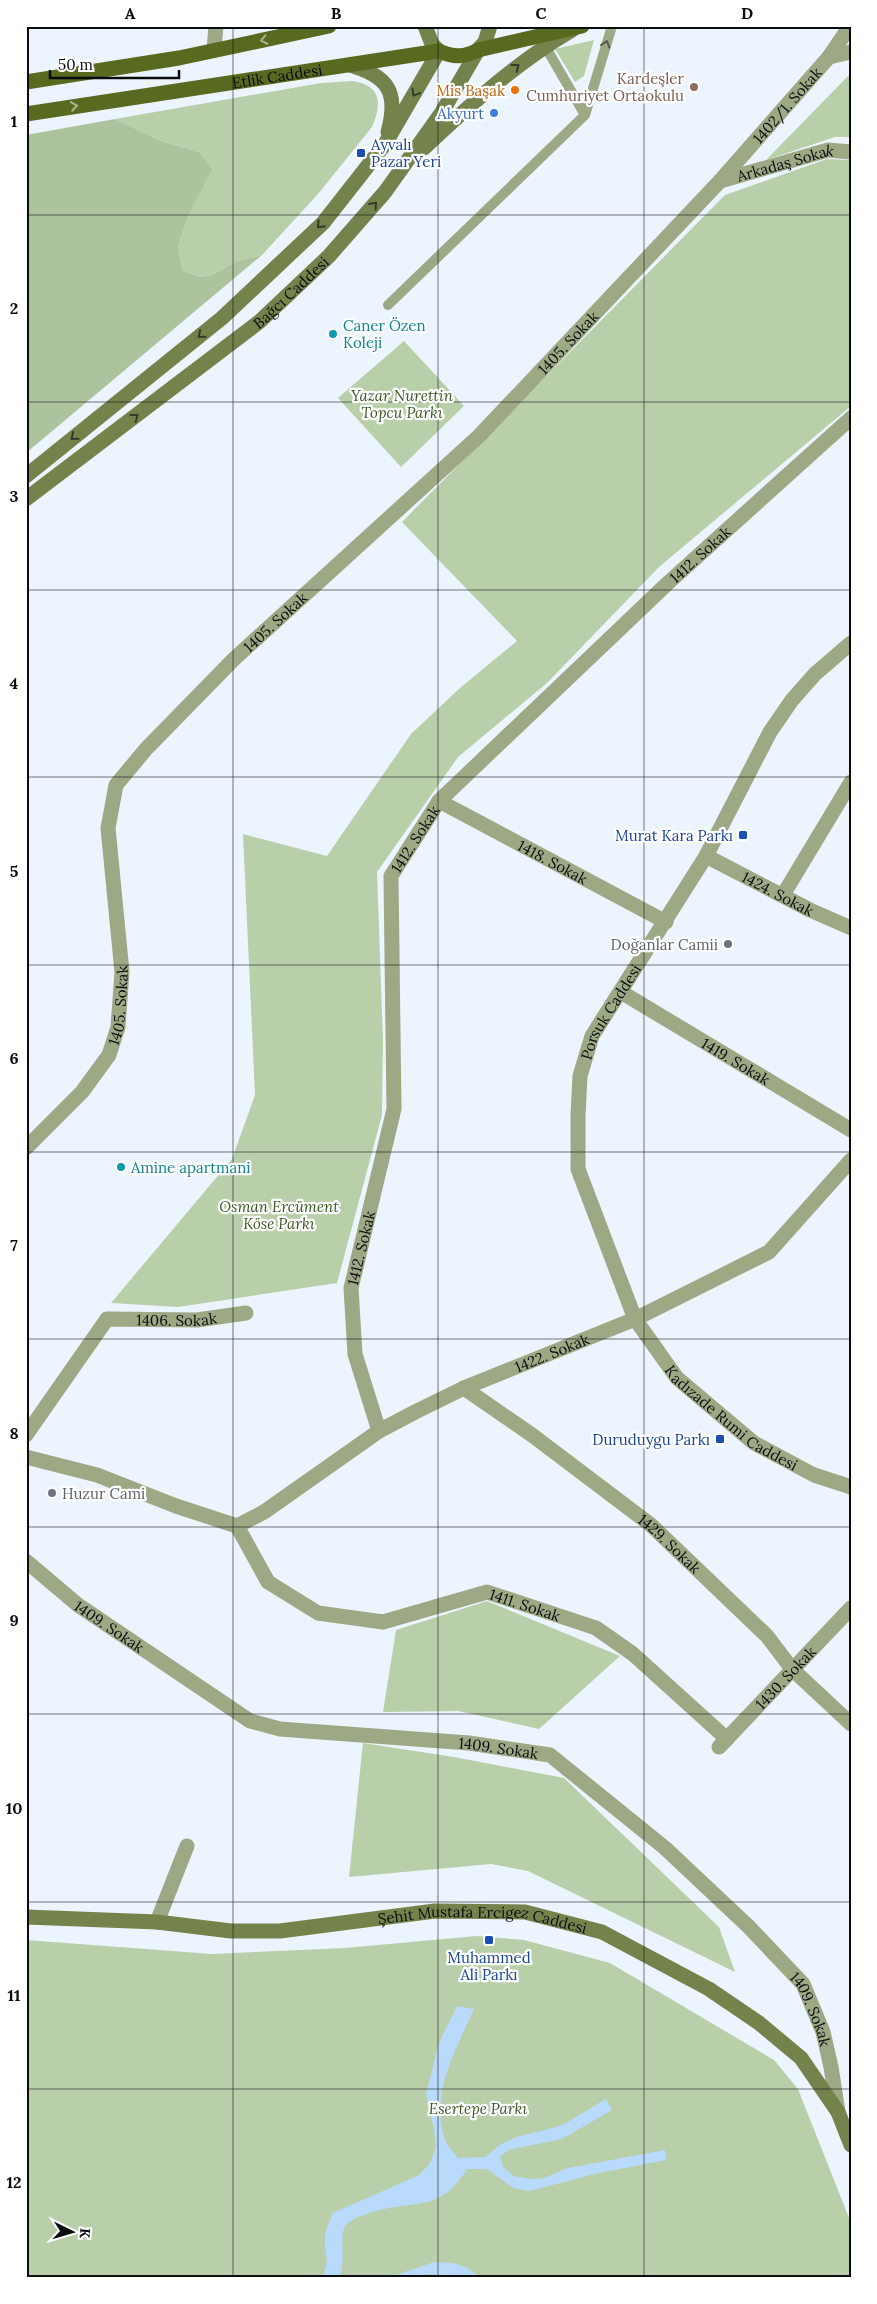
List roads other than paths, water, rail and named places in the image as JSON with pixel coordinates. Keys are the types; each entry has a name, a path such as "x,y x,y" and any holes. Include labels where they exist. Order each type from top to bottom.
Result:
{"main road":[{"path":"26,82 214,50 329,26"},
{"path":"425,26 432,44 439,51 449,56 459,57 469,55 478,50 582,26"},
{"name":"Bağcı Caddesi","path":"26,499 268,315 329,256 385,192 442,112 478,50 485,42 490,26"},
{"path":"401,169 472,103 545,46 578,27"},
{"name":"Etlik Caddesi","path":"26,114 439,51"},
{"name":"Bağcı Caddesi","path":"26,476 222,318 323,223 385,144 439,51"},
{"path":"350,65 371,71 380,76 391,94 392,110 385,144"},
{"name":"Şehit Mustafa Ercigez Caddesi","path":"26,1916 157,1922 232,1931 280,1931 435,1911 525,1912 602,1932 709,1989 759,2022 801,2058 838,2112 851,2146"}],"street":[{"path":"214,50 216,26"},
{"name":"1402/1. Sokak","path":"720,181 829,57 850,26"},
{"path":"829,57 851,52"},
{"name":"Arkadaş Sokak","path":"720,181 828,150 851,152"},
{"name":"1405. Sokak","path":"26,1148 82,1092 109,1055 118,1027 122,972 108,828 116,785 146,749 234,659 479,436 720,181"},
{"name":"1412. Sokak","path":"379,1431 355,1354 351,1288 394,1109 390,876 439,801 669,582 851,418"},
{"name":"Porsuk Caddesi","path":"635,1319 578,1168 580,1076 592,1036 666,922 706,856 770,732 792,700 815,674 851,643"},
{"path":"782,895 851,782"},
{"name":"1418. Sokak","path":"439,801 666,922"},
{"name":"1424. Sokak","path":"706,856 851,928"},
{"name":"1419. Sokak","path":"621,992 851,1130"},
{"name":"1422. Sokak","path":"237,1526 264,1512 379,1431 464,1388 635,1319 769,1252 851,1160"},
{"name":"1406. Sokak","path":"26,1436 108,1319 197,1320 246,1313"},
{"name":"Kadızade Rumi Caddesi","path":"635,1319 678,1378 754,1443 814,1475 851,1487"},
{"name":"1429. Sokak","path":"464,1388 532,1435 651,1525 767,1636 792,1669 851,1724"},
{"path":"26,1457 97,1475 176,1506 237,1526"},
{"name":"1411. Sokak","path":"237,1526 268,1582 318,1613 383,1622 487,1592 596,1628 633,1654 723,1743"},
{"name":"1409. Sokak","path":"26,1560 78,1605 250,1721 280,1729 469,1743 550,1755 665,1848 749,1927 803,1984 823,2032 838,2112"},
{"name":"1430. Sokak","path":"723,1743 851,1608"},
{"path":"157,1922 186,1846"}],"lane":[{"path":"388,305 585,115 612,26"},
{"path":"545,46 585,115"}],"water":[{"path":"457,2006 474,2009 452,2057 442,2091 440,2108 441,2125 446,2142 458,2158 486,2157 503,2143 561,2125 606,2099 612,2110 562,2139 508,2150 500,2157 503,2167 514,2176 531,2179 544,2178 568,2168 665,2150 666,2160 594,2174 530,2191 513,2188 487,2169 467,2169 457,2183 436,2199 424,2203 386,2209 361,2216 348,2223 343,2235 342,2264 339,2278 320,2278 326,2268 326,2232 333,2213 419,2175 430,2163 436,2147 426,2094 439,2043"},
{"path":"434,2262 453,2263 468,2268 481,2278 426,2274 416,2278 387,2278"}],"place":[{"name":"Kardeşler Cumhuriyet Ortaokulu","path":"694,87"},
{"name":"Mis Başak","path":"515,90"},
{"name":"Akyurt","path":"494,113"},
{"name":"Ayvalı Pazar Yeri","path":"361,153"},
{"name":"Caner Özen Koleji","path":"333,334"},
{"name":"Murat Kara Parkı","path":"743,835"},
{"name":"Doğanlar Camii","path":"728,944"},
{"name":"Amine apartmani","path":"121,1167"},
{"name":"Duruduygu Parkı","path":"720,1439"},
{"name":"Huzur Cami","path":"52,1493"},
{"name":"Muhammed Ali Parkı","path":"489,1940"}],"park label":[{"name":"Yazar Nurettin Topcu Parkı","path":"402,404"},
{"name":"Osman Ercüment Köse Parkı","path":"279,1214"},
{"name":"Esertepe Parkı","path":"478,2108"}]}
